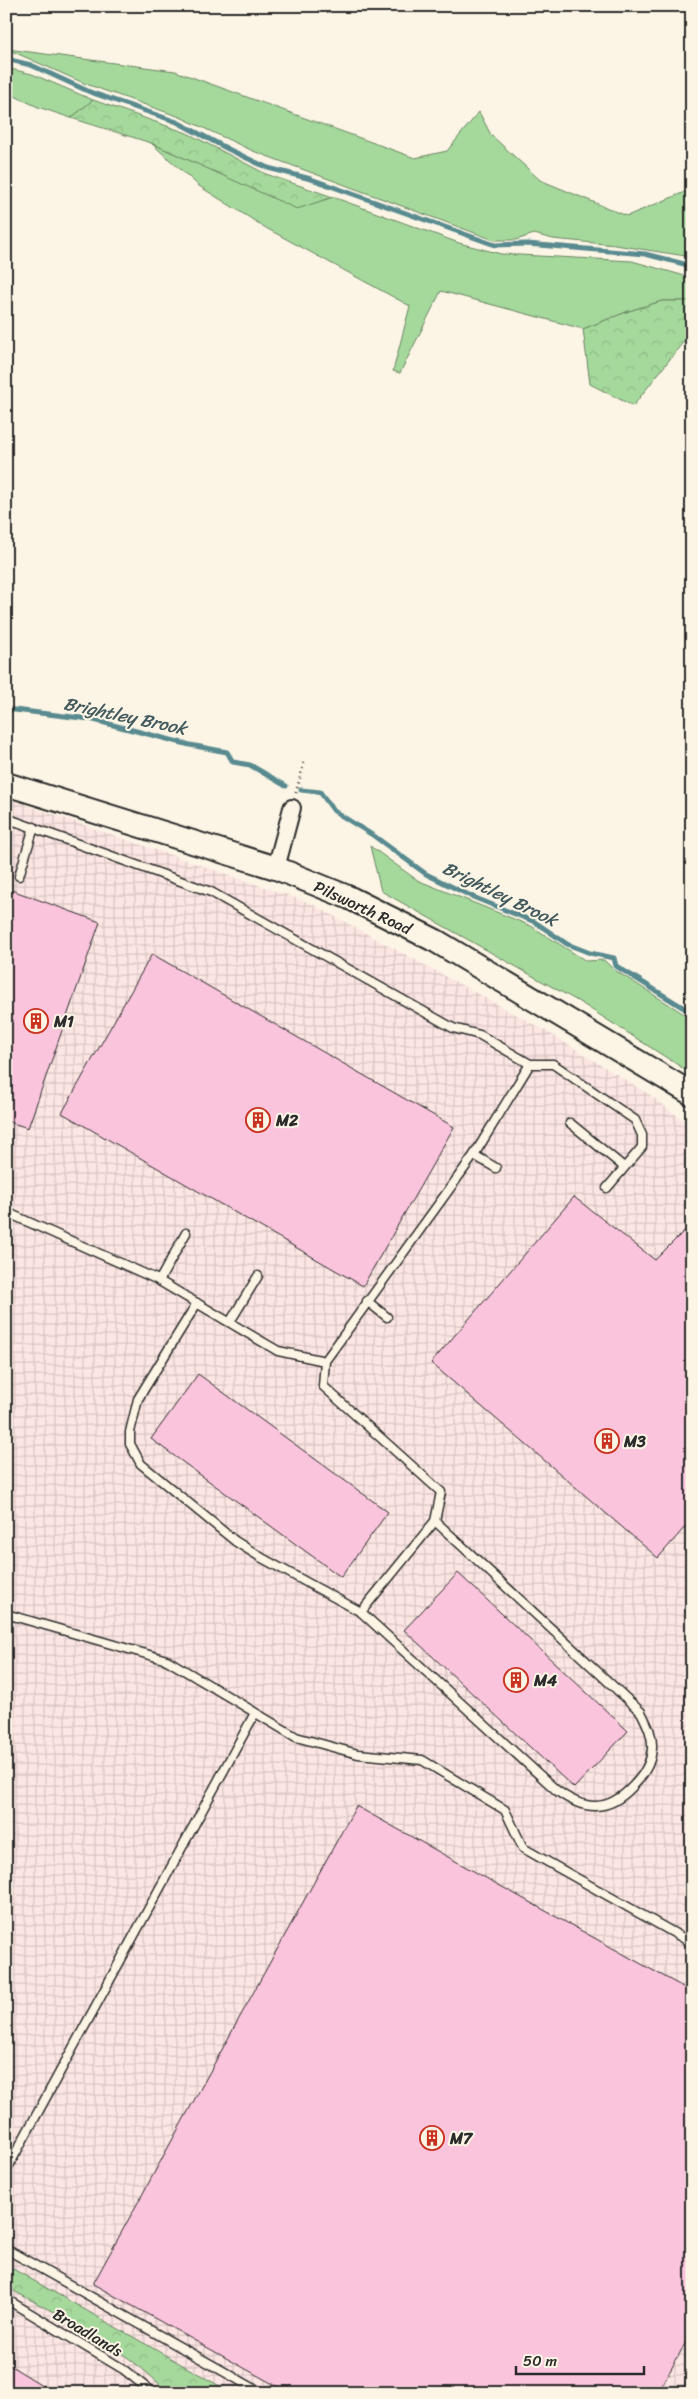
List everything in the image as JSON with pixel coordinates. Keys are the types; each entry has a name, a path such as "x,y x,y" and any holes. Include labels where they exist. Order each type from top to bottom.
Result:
{"street":[{"name":"Pilsworth Road","path":"6,784 276,868 350,898 436,941 692,1094"},
{"path":"276,868 292,808"}],"lane":[{"path":"6,818 211,892 453,1028 480,1035 530,1064 553,1064 635,1120 642,1134 642,1147 607,1188"},
{"path":"19,876 34,827"},
{"path":"360,1612 435,1522 441,1492 323,1386 325,1361 474,1155 530,1064"},
{"path":"570,1123 624,1168"},
{"path":"474,1155 496,1168"},
{"path":"6,1212 159,1281 278,1351 325,1361"},
{"path":"159,1281 186,1233"},
{"path":"230,1322 258,1276"},
{"path":"367,1301 387,1316"},
{"path":"197,1303 138,1400 130,1432 130,1444 141,1464 235,1541 360,1612 535,1773 570,1801 601,1807 614,1803 640,1779 648,1765 652,1748 650,1731 641,1712 435,1522"},
{"path":"6,1614 167,1660 296,1737 358,1754 422,1760 505,1810 523,1848 692,1943"},
{"path":"6,2171 255,1713"},
{"path":"6,2249 262,2393"},
{"name":"Broadlands","path":"6,2299 123,2369 153,2393"},
{"path":"686,2393 692,2382"}],"path":[{"path":"292,808 304,762"}],"shaded area":[{"path":"6,798 310,903 541,1028 650,1095 692,1127 692,2393 6,2393"}],"green space":[{"path":"7,49 175,71 415,158 447,151 479,112 491,135 540,180 627,216 692,189 692,257 615,245 553,239 534,234 516,240 494,240 253,151 180,117 86,84"},
{"path":"6,68 32,74 93,100 71,118 38,107 6,92"},
{"path":"93,100 187,133 266,174 333,197 297,209 151,143 71,118"},
{"path":"151,143 297,208 333,197 459,243 501,254 632,261 692,278 692,301 662,301 629,311 583,329 441,291 400,373 393,371 410,306 266,228 199,186"},
{"path":"662,301 692,301 692,331 633,406 590,384 583,329 629,311"},
{"path":"370,846 417,880 531,926 586,961 604,960 613,969 692,1019 692,1074 581,1003 381,891"},
{"path":"6,2265 232,2393 168,2393 133,2361 113,2347 70,2321 6,2287"}],"building":[{"name":"M1","path":"6,888 100,922 28,1128 6,1121"},
{"name":"M2","path":"152,954 454,1127 363,1286 62,1113"},
{"name":"M3","path":"574,1197 655,1260 692,1223 692,1519 658,1558 431,1363"},
{"path":"198,1374 388,1512 341,1577 151,1439"},
{"name":"M4","path":"458,1573 628,1731 574,1788 404,1630"},
{"name":"M7","path":"356,1806 692,1992 692,2331 658,2393 289,2393 93,2284"},
{"path":"6,2363 55,2393 6,2393"}],"waterway":[{"path":"6,59 31,65 90,92 177,122 268,168 311,179 495,245 527,244 645,254 692,266"},
{"name":"Brightley Brook","path":"6,709 90,719 190,745 227,752 233,762 250,765 286,786"},
{"name":"Brightley Brook","path":"301,790 320,792 334,811 374,836 426,874 473,897 535,922 567,944 590,953 614,958 616,966 692,1013"}],"place":[{"name":"M1","path":"36,1021"},
{"name":"M2","path":"258,1120"},
{"name":"M3","path":"607,1441"},
{"name":"M4","path":"516,1680"},
{"name":"M7","path":"432,2138"}]}
